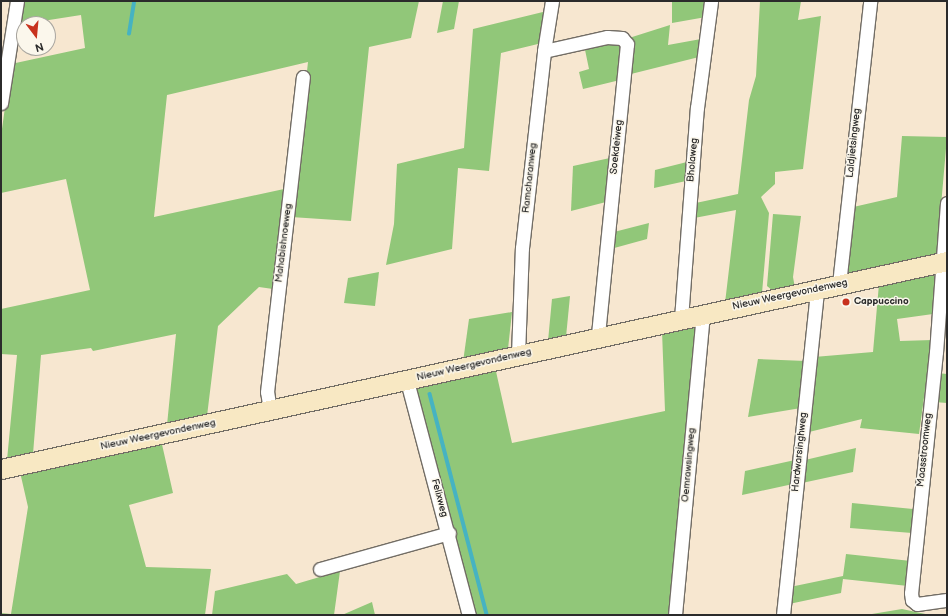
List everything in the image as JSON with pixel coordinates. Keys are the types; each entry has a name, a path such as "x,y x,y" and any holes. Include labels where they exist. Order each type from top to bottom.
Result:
{"street":[{"path":"1,103 17,1"},
{"name":"Ramcharanweg","path":"518,355 522,248 544,51 552,1"},
{"name":"Bholaweg","path":"681,319 697,108 711,1"},
{"name":"Laldjietsingweg","path":"839,284 870,1"},
{"name":"Soekdeiweg","path":"544,51 607,37 622,38 627,44 598,337"},
{"name":"Mahabishnoeweg","path":"270,410 267,392 303,77"},
{"path":"944,262 947,203"},
{"name":"Nieuw Weergevondenweg","path":"1,469 944,262"},
{"name":"Maasstroomweg","path":"944,262 911,593 912,600 917,604 947,600"},
{"name":"Hardwarsinghweg","path":"783,615 817,289"},
{"name":"Oemrawsingweg","path":"675,615 703,314"},
{"name":"Felixweg","path":"407,381 449,533 469,615"},
{"path":"320,569 449,533"}],"green space":[{"path":"21,1 419,1 411,38 369,47 351,221 291,217 308,62 167,95 154,217 284,189 273,289 259,287 218,326 207,416 167,425 176,334 93,351 91,348 41,355 33,454 7,460 17,355 1,354 1,309 90,290 66,179 1,193 1,136 11,64 48,56 56,56 56,54 85,48 81,15 56,19 56,16 18,16"},
{"path":"443,1 459,1 454,29 437,33"},
{"path":"672,1 708,1 706,17 672,23"},
{"path":"760,1 801,1 798,20 821,16 803,169 775,172 775,184 761,197 769,213 762,293 725,303 736,210 689,219 691,204 738,194 749,100 756,76"},
{"path":"547,11 542,43 501,53 489,171 458,168 452,249 386,265 394,224 397,164 464,148 473,29"},
{"path":"670,25 668,45 701,39 699,57 627,75 629,38"},
{"path":"603,41 621,43 620,80 583,89 579,72 589,69 584,45"},
{"path":"902,136 947,137 937,252 935,256 846,274 849,208 897,197"},
{"path":"610,158 606,202 571,211 573,166"},
{"path":"687,162 686,181 654,188 655,170"},
{"path":"773,214 801,216 793,277 795,288 773,291 767,286"},
{"path":"649,223 647,239 607,250 610,233"},
{"path":"934,271 936,288 933,314 897,319 900,341 932,340 919,434 860,428 862,419 809,432 807,430 814,357 873,352 879,284"},
{"path":"379,272 375,306 344,303 348,278"},
{"path":"570,296 566,337 548,341 552,299"},
{"path":"512,312 508,349 463,362 469,319"},
{"path":"685,326 696,328 671,615 473,615 416,391 418,386 495,367 512,443 665,411 662,331"},
{"path":"758,359 806,361 801,408 748,417"},
{"path":"937,373 947,374 947,403 934,402"},
{"path":"161,440 173,493 129,505 146,567 211,569 205,615 1,615 1,613 11,614 28,507 20,472"},
{"path":"856,448 853,472 802,483 805,460"},
{"path":"795,460 793,484 742,495 745,471"},
{"path":"852,503 913,509 912,533 850,528"},
{"path":"846,554 911,561 908,586 843,579 841,593 789,604 790,587 843,576"},
{"path":"340,571 334,615 212,615 215,591 287,574 296,584"},
{"path":"372,602 375,615 342,615"},
{"path":"902,609 930,615 866,615"}],"waterway":[{"path":"129,34 134,1"},
{"path":"430,394 487,615"}],"place":[{"name":"Cappuccino","path":"846,302"}]}
